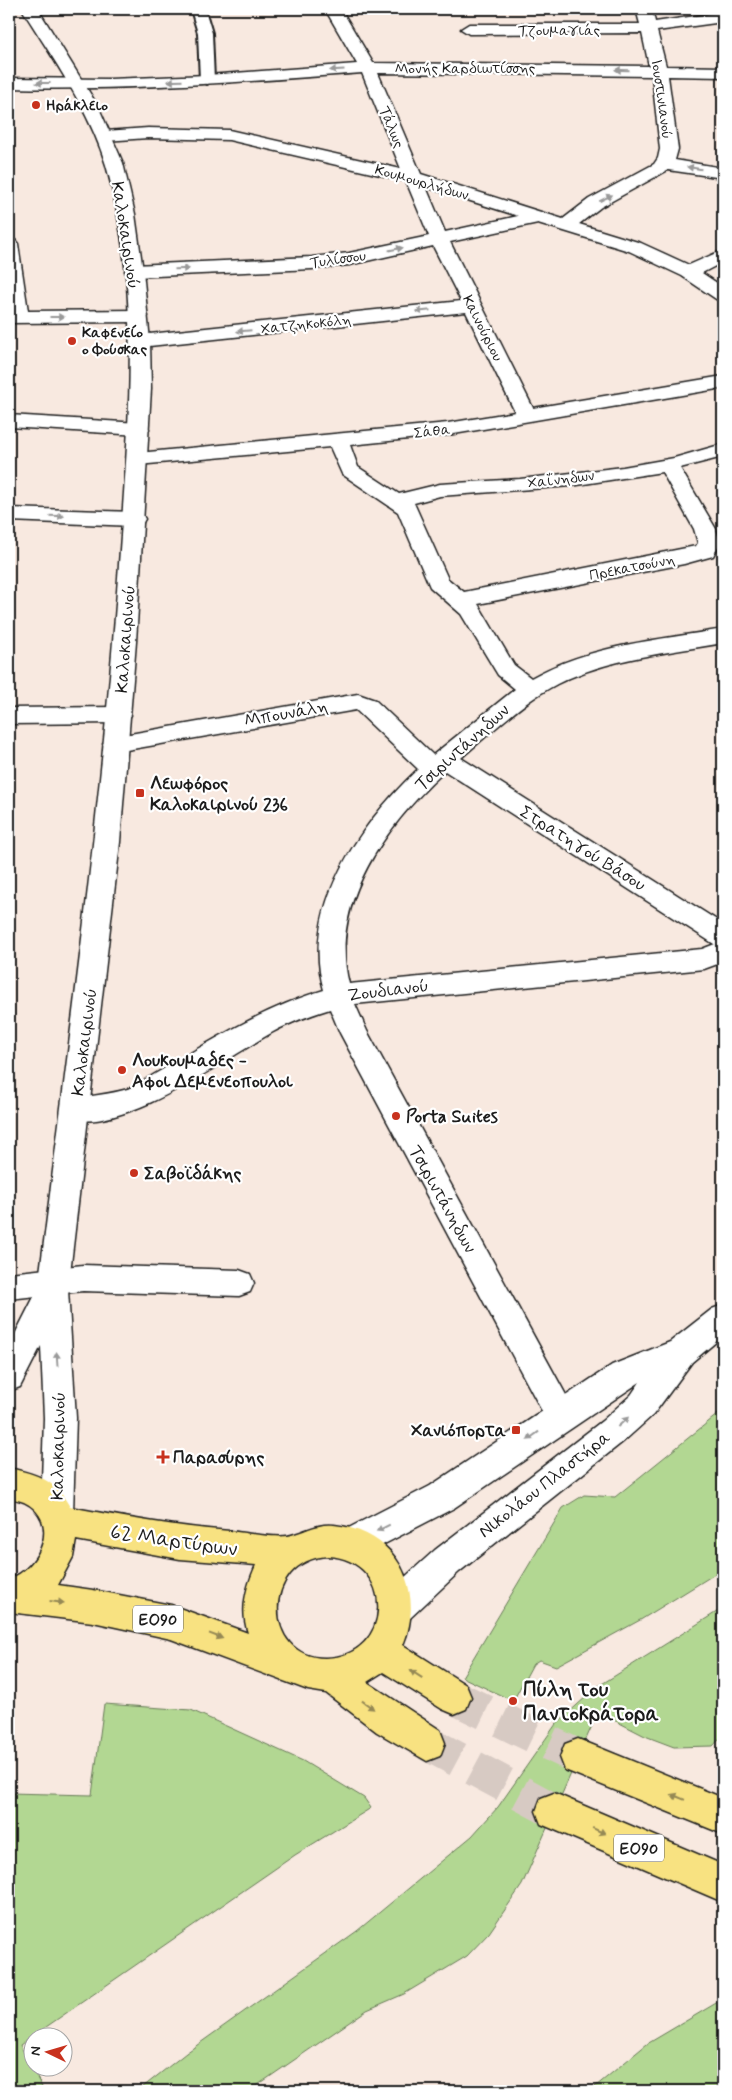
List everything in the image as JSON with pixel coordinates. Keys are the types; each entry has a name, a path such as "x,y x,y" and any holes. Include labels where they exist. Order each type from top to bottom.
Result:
{"main road":[{"path":"9,1483 34,1488 48,1499 59,1517"},
{"name":"62 Μαρτύρων","path":"59,1517 180,1543 289,1552"},
{"name":"ΕΟ90","path":"9,1596 39,1580 52,1565 59,1548 59,1517"},
{"name":"ΕΟ90","path":"9,1596 93,1606 171,1622 315,1671 360,1668 380,1650 395,1626 397,1607 395,1590 388,1574 377,1560 363,1549 351,1544 321,1542 308,1544 289,1552 275,1566 264,1584 260,1604 261,1623 269,1642 278,1652 315,1671 349,1692 387,1720 427,1743"},
{"path":"380,1650 454,1697"},
{"path":"578,1757 723,1816"},
{"name":"ΕΟ90","path":"554,1811 723,1884"}],"street":[{"name":"Καλοκαιρινού","path":"30,9 78,83 105,136 121,188 134,270 140,341 138,459 119,715 103,880 54,1286 60,1418 59,1517"},
{"name":"Τάλως","path":"333,9 368,68 440,241"},
{"name":"Ιουστινιανού","path":"566,225 594,203 639,181 664,164 669,149 666,106 660,71 644,9"},
{"name":"Τζουμαγιάς","path":"483,68 467,22 649,28 723,17"},
{"name":"Μονής Καρδιωτίσσης","path":"9,83 207,80 368,68 723,72"},
{"name":"Κουμουρλήδων","path":"105,136 148,133 229,135 412,177 635,247 689,272 723,295"},
{"path":"664,164 723,173"},
{"name":"Τυλίσσου","path":"134,270 312,263 349,259 440,241 539,217"},
{"name":"Καινούριου","path":"440,241 527,416"},
{"path":"9,244 14,317 138,316"},
{"path":"689,272 723,255"},
{"name":"Χατζηκοκόλη","path":"140,341 471,306"},
{"name":"Σάθα","path":"138,459 448,429 723,382"},
{"path":"9,421 139,429"},
{"path":"338,441 349,470 368,485 400,502 413,520 438,582 462,600 476,617 506,670 530,689"},
{"name":"Χαΐνηδων","path":"400,502 408,496 424,492 519,485 631,471 723,450"},
{"name":"Πρεκατσούνη","path":"462,600 684,557 705,550 709,543 705,529 667,464"},
{"path":"9,514 134,519"},
{"name":"Τσιριντάνηδων","path":"560,1416 370,1066 338,996 330,956 332,928 340,900 358,864 379,833 421,781 438,764 530,689 559,673 592,662 723,636"},
{"name":"Μπουνάλη","path":"115,744 358,702 367,706 438,764"},
{"path":"9,716 119,715"},
{"name":"Στρατηγού Βάσου","path":"438,764 723,937"},
{"name":"Ζουδιανού","path":"76,1110 112,1105 140,1097 266,1023 305,1006 338,996 418,986 704,959 723,952"},
{"path":"9,1286 54,1286 83,1278 238,1283"},
{"name":"Καλοκαιρινού","path":"9,1377 36,1319 54,1286"},
{"name":"Νικολάου Πλαστήρα","path":"397,1607 447,1561 642,1405 681,1352 723,1318"},
{"name":"Νικολάου Πλαστήρα","path":"351,1544 416,1512 471,1479 560,1416 623,1375 681,1352"}],"lane":[{"path":"199,11 205,34 207,80"}],"green space":[{"path":"723,1410 723,1569 642,1619 556,1666 539,1660 533,1664 513,1701 462,1677 563,1508 584,1495 615,1497"},
{"path":"723,1608 723,1735 713,1746 674,1747 645,1736 598,1712 522,1885 489,1933 467,1956 404,1994 367,2010 249,2091 138,2091 186,2053 357,1931 472,1836 498,1807 556,1724 597,1687"},
{"path":"104,1704 191,1710 303,1761 364,1798 371,1808 295,1855 45,2028 22,2028 22,2044 20,2045 22,2049 22,2078 37,2078 44,2091 9,2091 9,1793 92,1795"},
{"path":"723,1999 723,2091 590,2091 647,2044"}],"tunnel":[{"path":"454,1697 578,1757"},
{"path":"427,1743 554,1811"}],"place":[{"name":"Ηράκλειο","path":"36,105"},
{"name":"Καφενείο ο Φούσκας","path":"72,341"},
{"name":"Λεωφόρος Καλοκαιρινού 236","path":"140,793"},
{"name":"Λουκουμαδες - Αφοι Δεμενεοπουλοι","path":"122,1070"},
{"name":"Porta Suites","path":"396,1116"},
{"name":"Σαβοϊδάκης","path":"134,1173"},
{"name":"Χανιόπορτα","path":"516,1430"},
{"name":"Παρασύρης","path":"163,1457"},
{"name":"Πύλη του Παντοκράτορα","path":"513,1701"}]}
